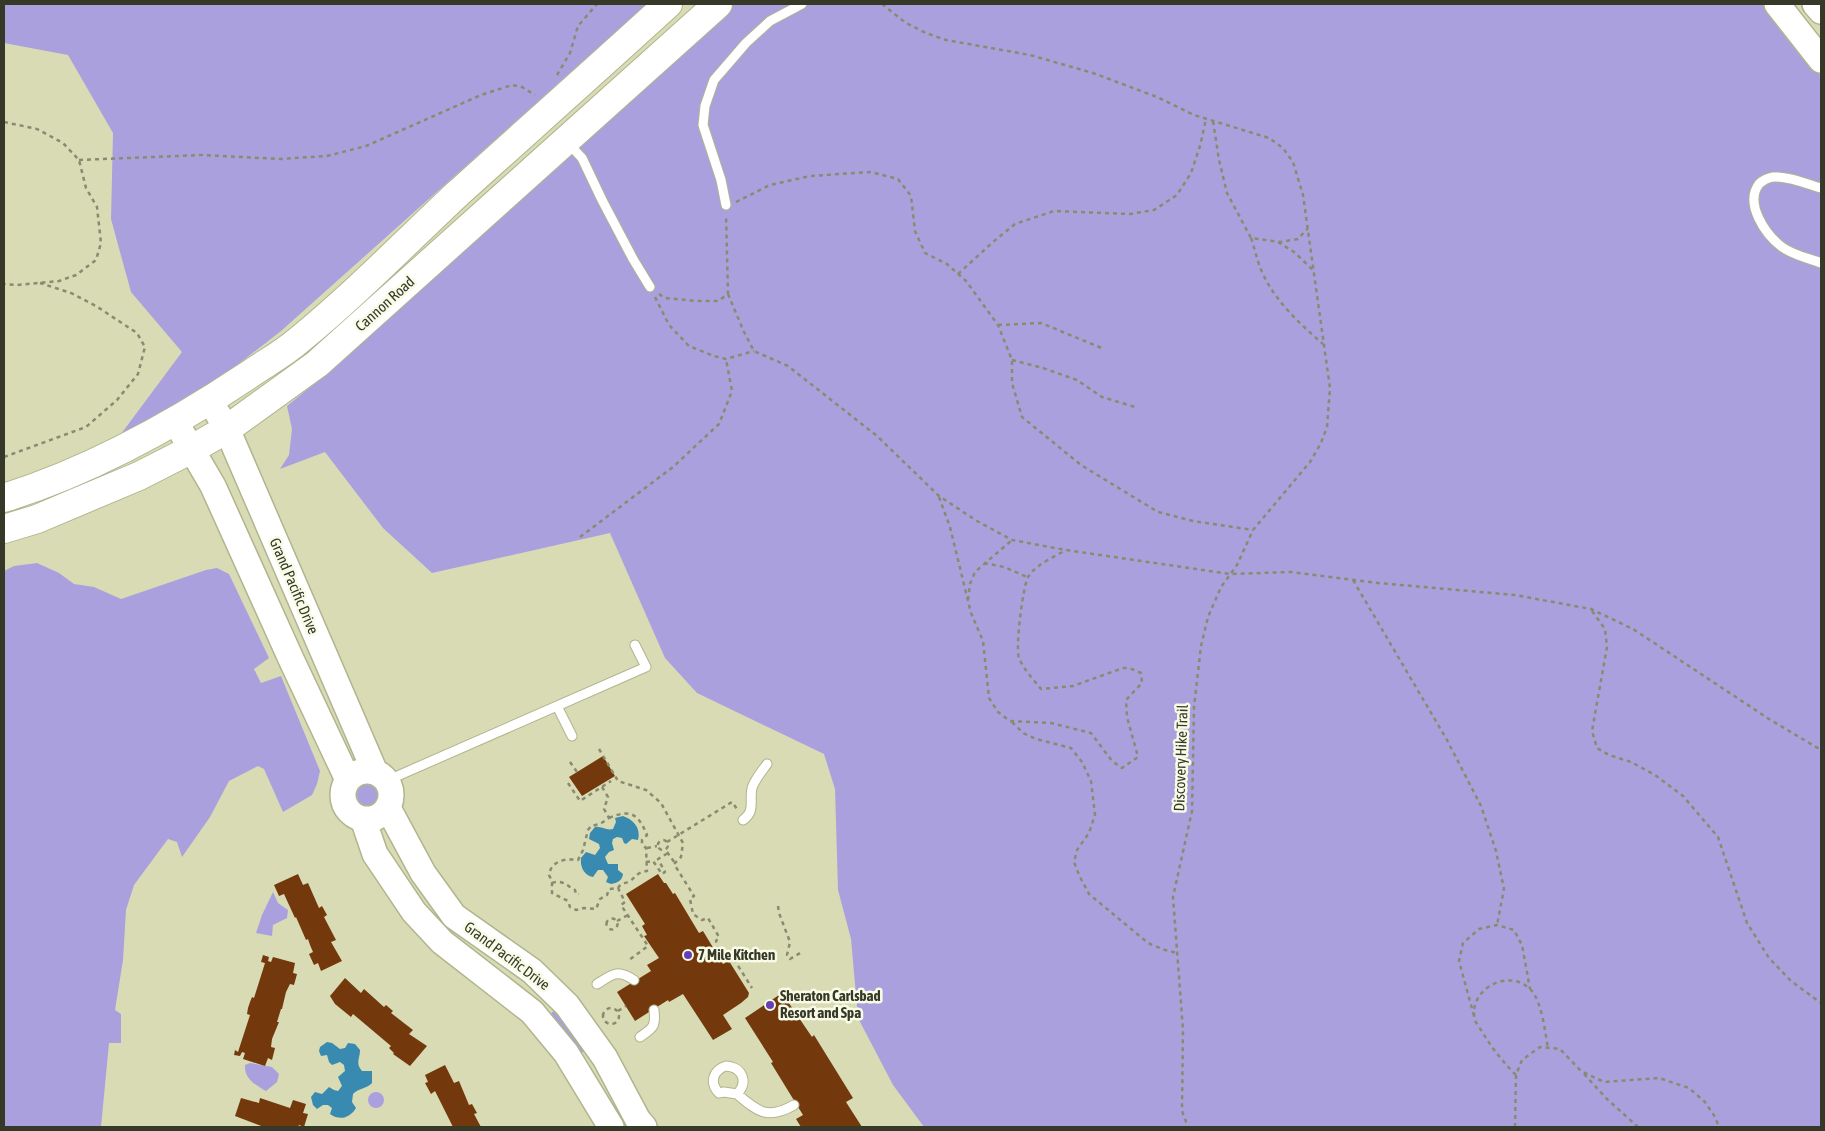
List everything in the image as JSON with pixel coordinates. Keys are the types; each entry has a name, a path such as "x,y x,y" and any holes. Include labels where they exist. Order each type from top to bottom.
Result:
{"main road":[{"name":"Cannon Road","path":"4,498 38,488 94,463 175,421 210,401 296,342 332,312 554,93 668,4"},
{"name":"Cannon Road","path":"4,529 37,518 139,476 192,449 227,429 317,364 718,4"}],"street":[{"path":"1778,4 1821,60"},
{"path":"1815,4 1821,11"},
{"name":"Grand Pacific Drive","path":"210,401 227,429 320,646 381,777"},
{"path":"175,421 213,486 348,780"},
{"path":"291,659 320,646"},
{"path":"360,772 381,777 392,794 388,808 377,818 363,819 351,814 344,804 343,792 348,780 360,772"},
{"name":"Grand Pacific Drive","path":"388,808 423,873 454,916 532,971 567,1005 605,1058 638,1120 644,1127"},
{"name":"Grand Pacific Drive","path":"363,819 375,854 417,915 442,942 529,1010 566,1053 611,1127"},
{"path":"417,915 440,897"},
{"path":"529,1010 551,989"}],"lane":[{"path":"726,205 721,180 703,125 705,106 714,80 746,42 770,21 802,4"},
{"path":"566,141 582,158 633,259 650,287"},
{"path":"1821,188 1787,178 1774,177 1761,182 1757,187 1754,198 1766,230 1777,242 1789,251 1821,263"},
{"path":"381,777 557,706 646,667 635,645"},
{"path":"557,706 572,736"},
{"path":"743,820 752,808 752,788 767,764"},
{"path":"597,984 613,974 623,973 634,980"},
{"path":"640,1037 652,1030 656,1022 654,1010"},
{"path":"737,1094 762,1113 773,1114 794,1105"}],"path":[{"path":"79,160 202,155 281,159 327,156 366,146 481,95 512,85 554,93 570,53 578,26 597,4"},
{"name":"Discovery Hike Trail","path":"882,4 906,23 946,40 1030,55 1093,73 1157,97 1194,115 1269,138 1283,148 1293,162 1303,195 1330,388 1327,427 1321,444 1310,462 1253,530 1237,565 1221,587 1208,617 1200,646 1194,707 1192,811 1172,897 1183,1030 1182,1111 1188,1127"},
{"path":"958,274 1015,224 1054,211 1130,214 1154,210 1177,195 1191,173 1206,119"},
{"path":"1213,121 1219,160 1227,193 1252,238 1262,272 1282,303 1298,322 1324,344"},
{"path":"4,122 36,128 64,143 79,160 86,188 97,207 101,242 96,260 76,275 59,281 17,285 4,284"},
{"path":"1253,530 1193,521 1158,512 1081,465 1022,418 1012,383 1012,360 998,325 966,281 947,264 924,253 914,231 911,196 898,179 871,172 810,176 770,185 740,201 726,205 728,294 754,351 788,366 877,436 939,496 977,521 1012,540 1066,550 1230,574 1291,572 1353,580 1514,595 1591,609 1633,629 1769,719 1821,750"},
{"path":"1252,238 1275,241 1298,239 1308,228"},
{"path":"1275,241 1294,252 1314,271"},
{"path":"4,457 86,427 117,400 138,374 145,347 138,333 96,306 71,293 40,283"},
{"path":"650,287 665,298 718,301 728,294"},
{"path":"650,287 669,325 690,346 726,359 754,351"},
{"path":"998,325 1042,323 1104,349"},
{"path":"580,537 673,467 719,424 732,392 726,359"},
{"path":"1012,360 1077,380 1102,396 1135,407"},
{"path":"939,496 950,527 971,613 983,641 989,698 998,712 1023,733 1036,739 1071,748 1082,762 1091,781 1095,815 1089,833 1077,850 1074,862 1079,876 1089,894 1148,942 1177,953"},
{"path":"968,602 970,584 975,572 1012,540"},
{"path":"1010,721 1051,723 1091,733 1112,760 1122,768 1138,757 1127,717 1126,700 1142,683 1141,673 1129,668 1123,668 1073,686 1042,689 1027,673 1018,656 1019,625 1027,577 1040,566 1066,550"},
{"path":"984,564 1004,567 1027,577"},
{"path":"1353,580 1447,740 1481,806 1496,851 1504,889 1497,925"},
{"path":"1591,609 1605,629 1607,647 1592,731 1597,748 1609,755 1631,762 1655,775 1683,796 1718,837 1747,923 1769,958 1791,981 1821,1003"},
{"path":"599,749 618,781 638,786 661,803 680,834 683,843 681,857 674,863"},
{"path":"570,762 577,772"},
{"path":"568,783 580,801 611,781"},
{"path":"602,787 608,797 604,809 608,818"},
{"path":"657,846 660,840 666,842 732,802 737,809"},
{"path":"622,812 634,816 639,820 647,835 642,840 642,844 646,848 647,871 640,872 618,888 609,889 607,895 600,898 596,909 584,908 576,910 570,907 568,901 552,893 552,882 549,875 551,868 563,860 578,860 591,826 600,824 602,821 622,812"},
{"path":"665,850 668,847 666,842"},
{"path":"646,848 657,846"},
{"path":"657,846 660,850 665,850 668,853 694,896 690,898 693,914 702,920 708,918 719,937 716,941 719,952 730,954 752,988"},
{"path":"646,862 654,861 662,874 665,872 658,859 668,853"},
{"path":"552,882 565,882 570,888 575,890 576,894 579,894"},
{"path":"618,888 625,902 621,905 648,946 629,960"},
{"path":"778,906 790,942 787,955 790,959 802,952"},
{"path":"617,921 628,915"},
{"path":"612,918 617,921 617,928 612,930 608,928 607,923 609,920 612,918"},
{"path":"1516,1075 1494,1052 1475,1020 1459,961 1463,943 1479,929 1497,925 1514,930 1522,945 1530,989"},
{"path":"1475,1020 1476,1003 1486,988 1498,980 1516,981 1530,989 1537,998 1548,1048"},
{"path":"618,1011 626,1006"},
{"path":"608,1008 618,1011 619,1019 616,1023 608,1024 604,1020 603,1012 608,1008"},
{"path":"1516,1127 1516,1075 1522,1060 1540,1047 1560,1050 1607,1099 1638,1127"},
{"path":"1581,1071 1604,1082 1659,1078 1689,1088 1705,1102 1720,1127"}],"shaded area":[{"path":"4,4 647,4 281,331 219,379 118,438 182,352 131,292 111,219 113,133 68,55 4,43"},
{"path":"734,4 1765,4 1821,76 1821,1127 924,1127 893,1085 858,1018 851,939 838,890 835,789 824,754 697,693 665,658 610,533 432,573 383,528 325,452 280,469 289,455 292,429 287,406 336,366"},
{"path":"37,563 59,573 74,584 94,587 121,599 206,570 217,568 229,574 269,658 254,669 261,683 281,676 320,771 312,795 283,812 264,769 258,766 229,781 210,817 182,857 177,842 168,839 134,885 126,910 123,960 115,1010 121,1014 121,1043 109,1043 101,1127 4,1127 4,571 14,566"},
{"path":"368,784 376,787 379,795 376,803 368,806 360,803 357,795 360,787"},
{"path":"273,892 278,903 288,910 287,918 273,925 272,936 256,933 262,915"},
{"path":"555,1011 558,1011 586,1049 584,1052 579,1053 550,1016"},
{"path":"250,1063 272,1067 279,1074 277,1082 266,1091 258,1086 246,1074 245,1065"},
{"path":"373,1092 379,1092 384,1097 382,1106 373,1108 368,1103 368,1097"}],"water":[{"path":"623,816 636,825 639,836 638,840 632,839 626,844 622,838 617,837 613,839 614,850 605,857 608,864 618,864 618,870 623,874 619,881 611,884 606,882 608,877 603,870 598,870 593,877 587,874 582,867 581,858 586,852 595,855 600,848 599,844 589,839 590,833 595,827 613,829 616,822 615,818"},
{"path":"327,1042 340,1049 345,1048 348,1043 355,1044 360,1050 358,1063 360,1068 362,1071 372,1071 372,1083 353,1094 352,1102 356,1108 348,1116 341,1118 330,1114 332,1108 328,1105 323,1105 317,1109 313,1105 311,1097 315,1092 322,1094 329,1087 338,1091 342,1086 338,1077 345,1071 344,1065 340,1062 332,1065 327,1055 321,1056 319,1051 320,1047"}],"building":[{"path":"603,756 615,776 582,796 569,777"},
{"path":"298,874 303,885 308,883 319,908 322,906 327,915 324,917 336,940 331,942 342,961 321,971 318,963 314,965 309,954 313,952 308,939 306,940 284,894 279,896 274,885"},
{"name":"7 Mile Kitchen","path":"658,874 673,894 675,893 699,933 703,931 723,964 729,961 749,993 748,997 741,1003 723,1015 732,1029 713,1040 683,994 669,1002 668,1000 635,1021 617,992 651,971 647,965 659,958 644,936 647,935 642,926 645,924 626,894"},
{"path":"263,955 269,957 268,961 271,962 273,957 295,963 293,973 297,974 294,985 290,984 286,992 277,1022 279,1022 272,1039 271,1047 275,1048 272,1060 268,1058 265,1066 243,1059 245,1053 242,1052 240,1056 234,1055 235,1050 238,1052 250,1015 247,1014 248,1008 252,997 254,998 265,963 261,962"},
{"path":"345,978 361,993 364,989 384,1007 386,1005 393,1011 391,1013 413,1030 409,1034 427,1046 410,1066 393,1054 389,1048 391,1046 353,1014 351,1017 335,1004 330,996"},
{"path":"782,993 812,1037 814,1035 853,1098 846,1102 862,1127 801,1127 796,1119 803,1115 745,1018"},
{"path":"445,1065 454,1083 459,1081 469,1105 472,1104 477,1113 474,1114 481,1127 453,1127 435,1091 431,1094 425,1083 428,1082 425,1075"},
{"path":"241,1098 259,1103 260,1098 290,1108 293,1100 306,1104 303,1113 308,1114 304,1127 299,1125 298,1127 264,1127 235,1116"}],"place":[{"name":"7 Mile Kitchen","path":"688,955"},
{"name":"Sheraton Carlsbad Resort and Spa","path":"770,1005"}]}
